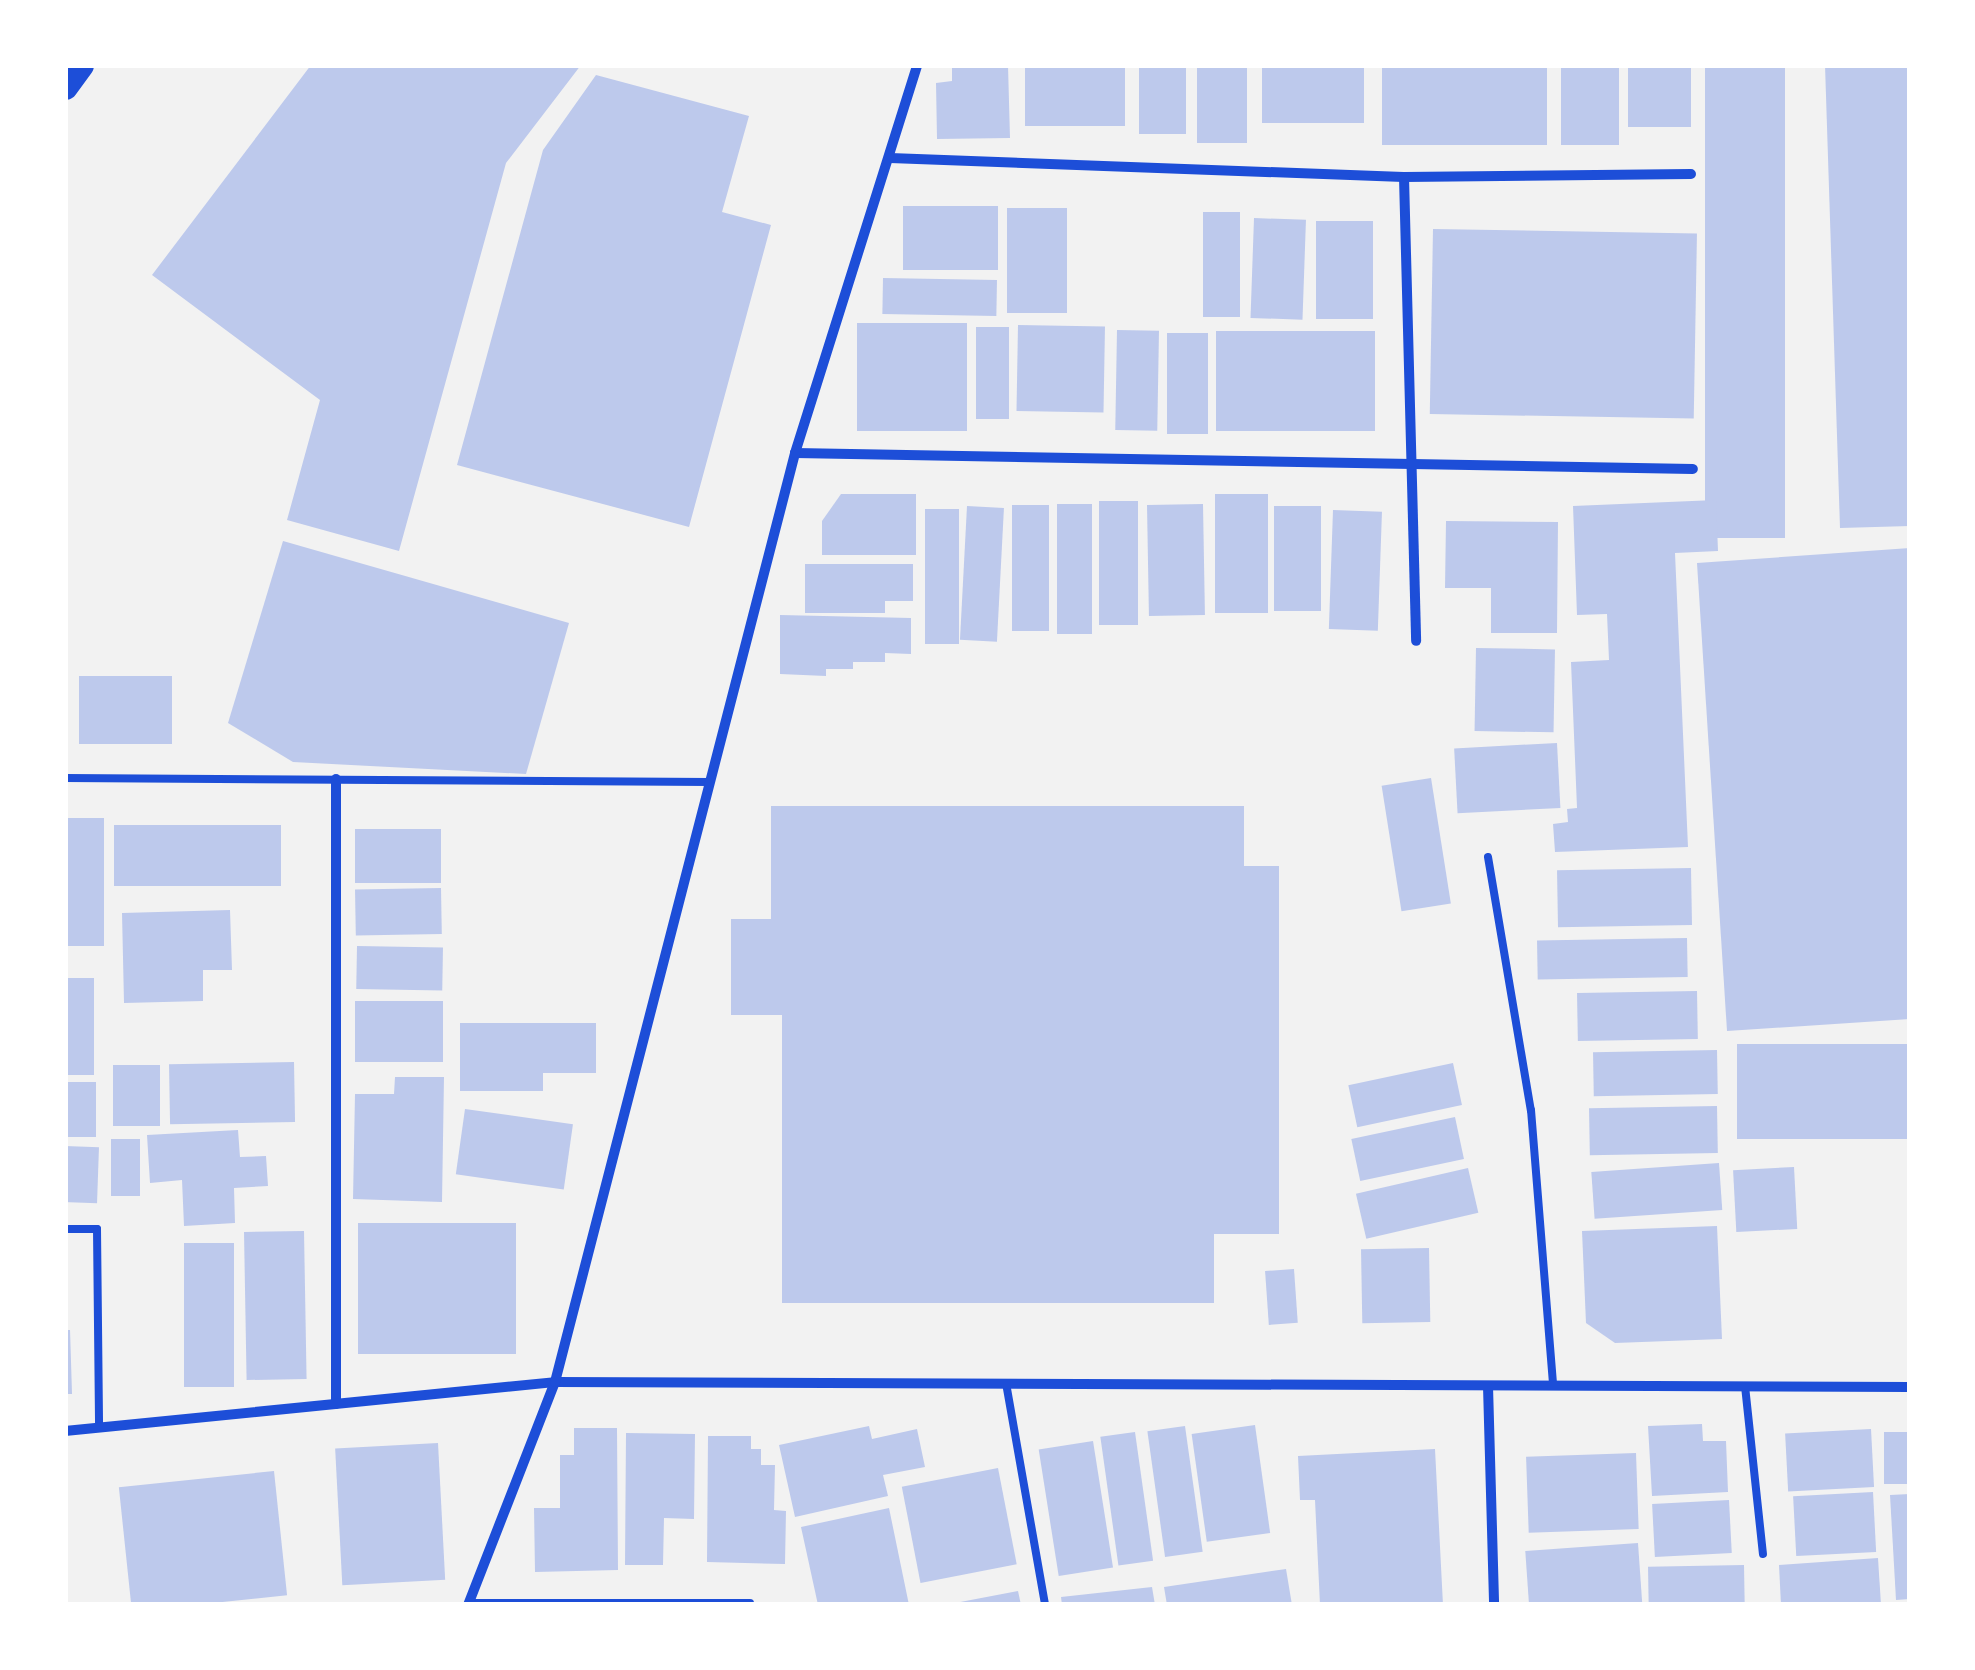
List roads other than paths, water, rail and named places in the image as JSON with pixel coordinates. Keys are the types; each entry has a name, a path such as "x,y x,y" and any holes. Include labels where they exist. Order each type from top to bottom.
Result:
{"main road":[{"path":"65,87 81,65"}],"street":[{"path":"469,1604 555,1382 795,452 917,65"},
{"path":"890,158 1404,177 1690,174"},
{"path":"1404,177 1408,460 1416,641"},
{"path":"795,452 1408,460 1693,469"},
{"path":"336,780 336,1404"},
{"path":"65,1431 555,1382 1910,1387"},
{"path":"1488,1386 1494,1605"}],"lane":[{"path":"65,778 710,782"},
{"path":"1488,858 1531,1110 1553,1386"},
{"path":"65,1229 98,1229 98,1428"},
{"path":"1006,1384 1045,1605"},
{"path":"1745,1386 1763,1554"},
{"path":"469,1604 750,1603"}]}
